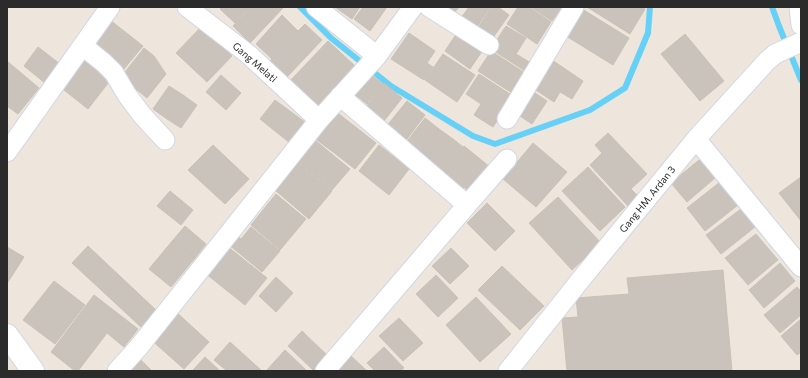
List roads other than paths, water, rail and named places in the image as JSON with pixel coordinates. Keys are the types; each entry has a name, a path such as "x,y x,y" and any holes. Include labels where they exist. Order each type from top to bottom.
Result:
{"street":[{"path":"7,152 110,7"},
{"name":"Gang Melati","path":"187,7 248,54 319,120"},
{"path":"316,7 371,61"},
{"path":"117,371 138,348 319,120 371,61 413,7"},
{"path":"429,7 489,45"},
{"path":"506,119 574,7"},
{"path":"796,41 799,7"},
{"name":"Gang HM. Ardan 3","path":"508,371 696,139 767,61 775,54 796,41"},
{"path":"83,46 114,73 127,95 142,115 165,140"},
{"path":"340,96 467,205"},
{"path":"696,139 797,253"},
{"path":"325,371 507,159"},
{"path":"7,335 33,371"}],"waterway":[{"path":"300,7 331,38 391,86 473,136 495,144 590,110 625,88 648,33 650,7"},
{"path":"772,7 801,80"}]}
